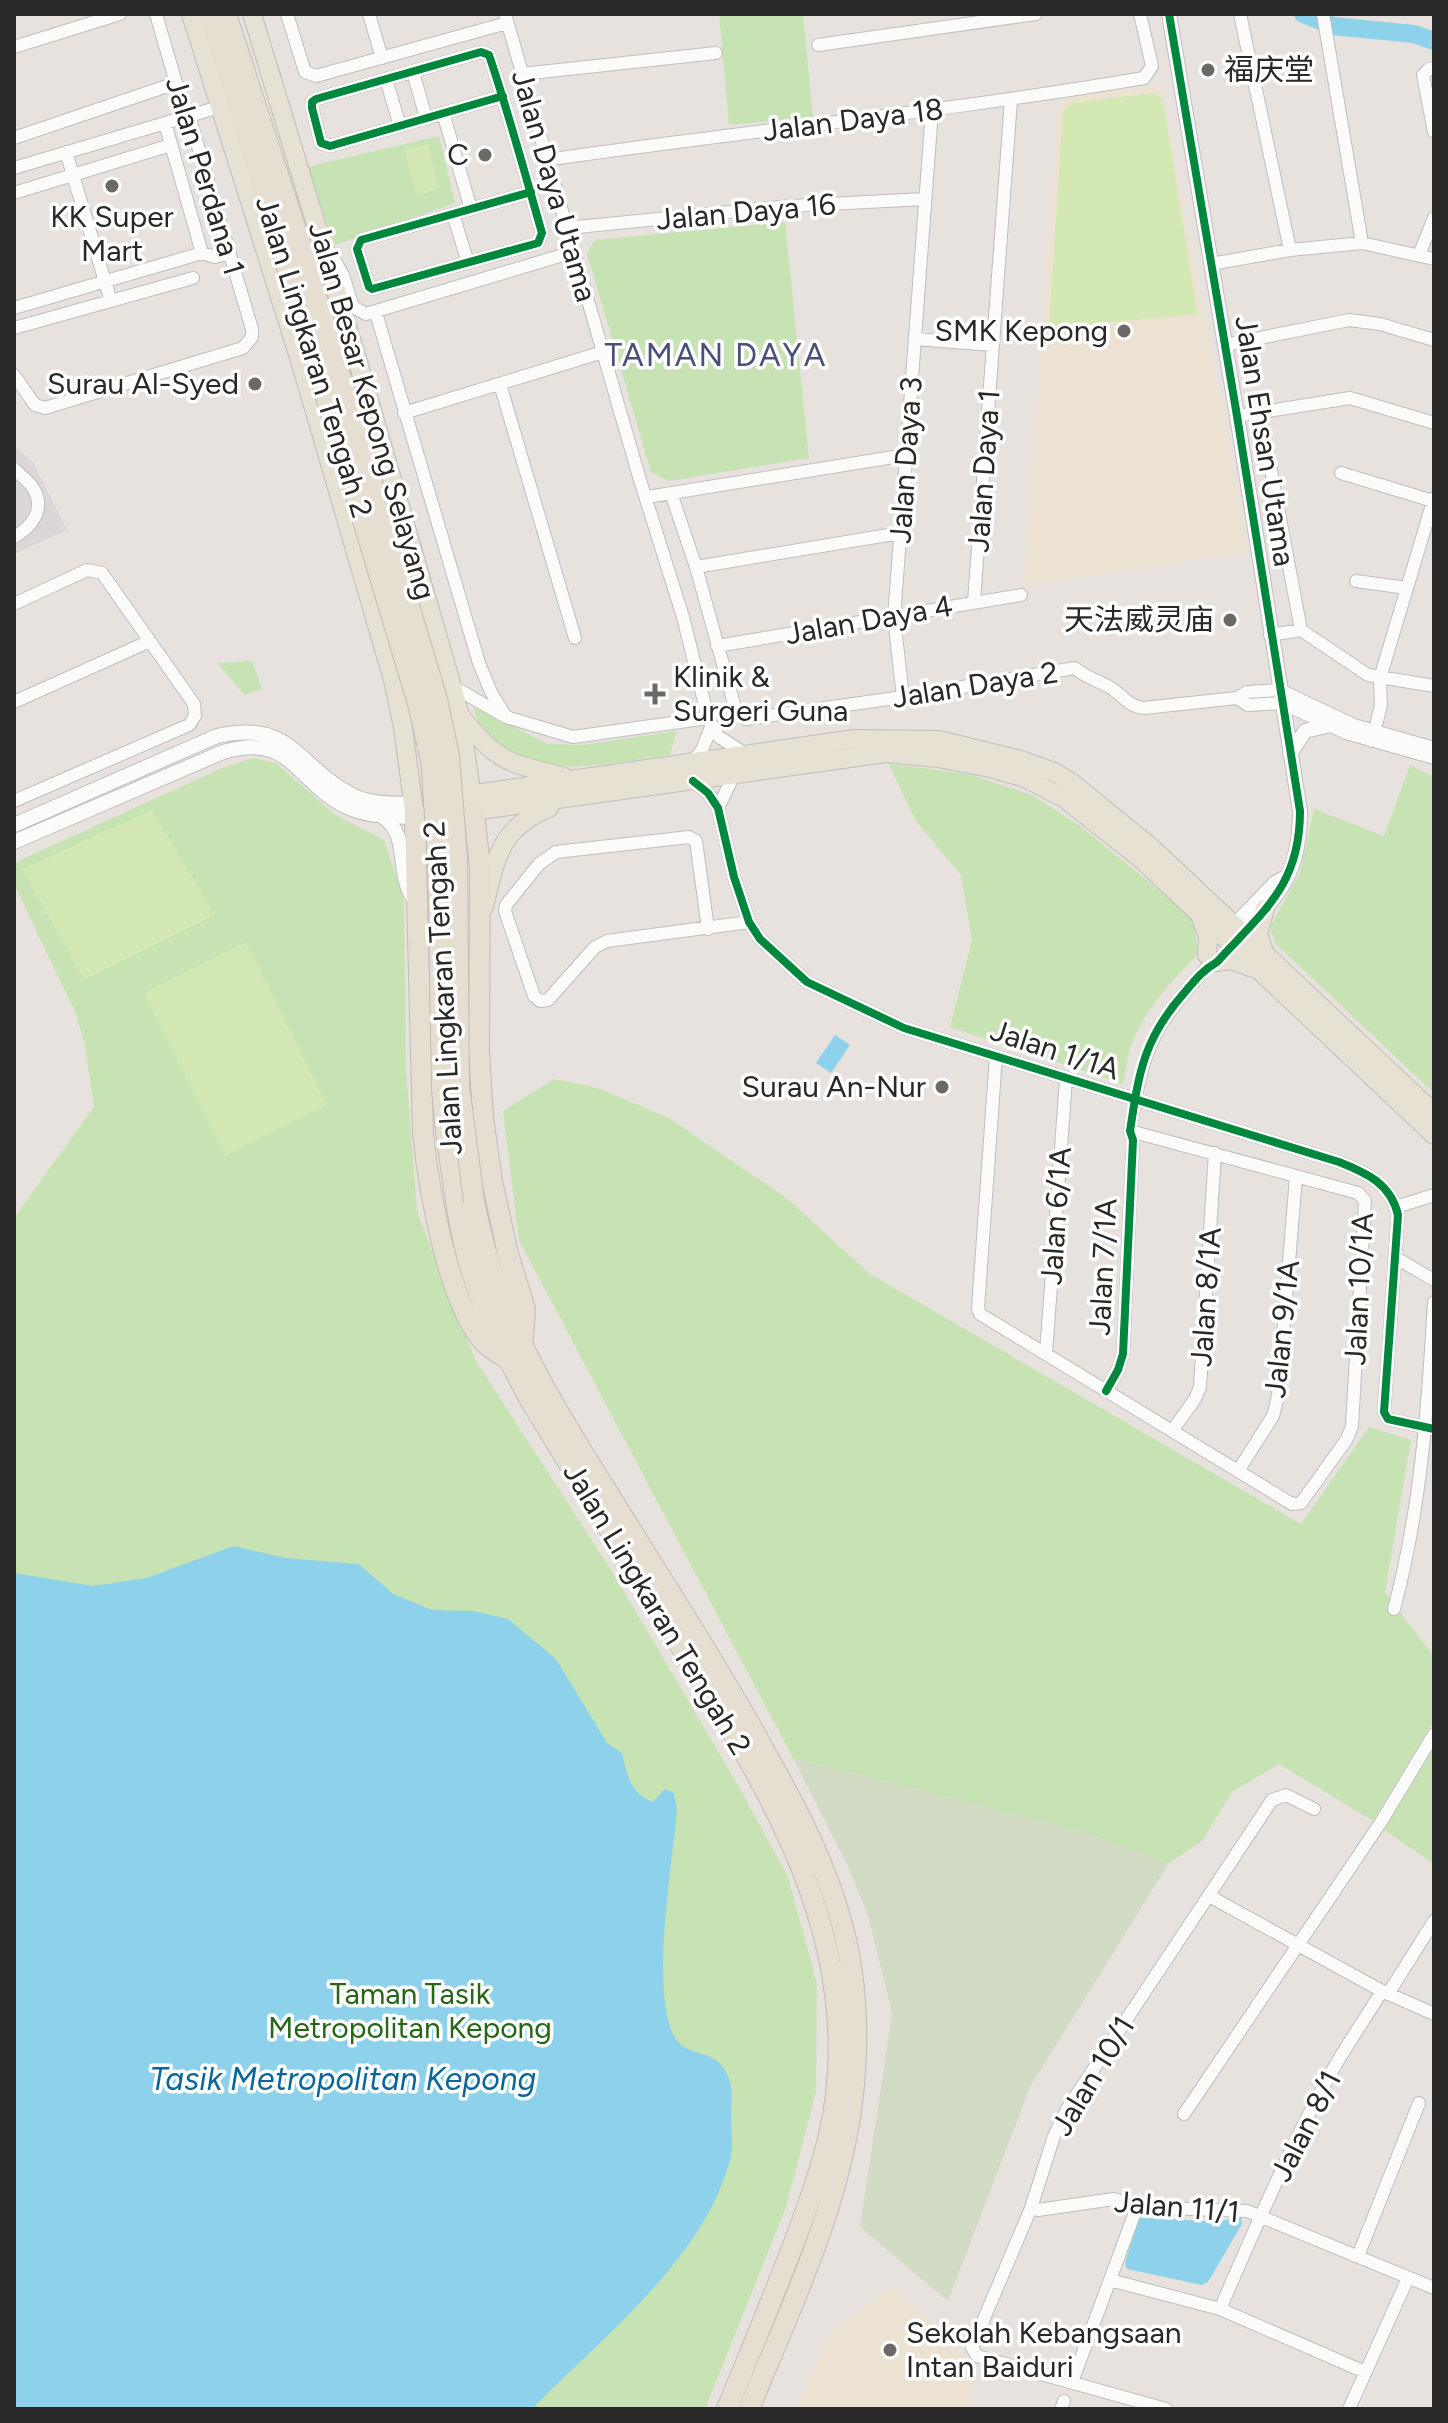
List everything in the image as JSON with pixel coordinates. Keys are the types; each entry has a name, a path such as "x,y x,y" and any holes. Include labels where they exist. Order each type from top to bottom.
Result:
{"highway":[{"name":"Jalan Lingkaran Tengah 2","path":"210,14 290,244 437,699 449,756 457,857 459,1086 465,1202 492,1271 530,1400 746,1755 808,1878 824,1933 836,1998 839,2062 834,2110 813,2190 781,2279 727,2409"},
{"name":"Jalan Lingkaran Tengah 2","path":"226,14 290,244"},
{"path":"414,810 423,1133 427,1173 450,1272 469,1320 484,1342 516,1352 525,1309 508,1254 492,1181 483,1117 477,934 480,867 473,803"},
{"path":"417,878 426,858 444,846 469,853 480,867"},
{"name":"Jalan Lingkaran Tengah 2","path":"516,1352 591,1466 755,1733 825,1870 843,1926 854,1995 856,2063 846,2133 822,2223 749,2409"}],"main road":[{"name":"Jalan Besar Kepong Selayang","path":"191,14 301,364 388,665 403,728 414,810"},
{"name":"Jalan Besar Kepong Selayang","path":"252,14 452,686 473,803"},
{"path":"403,728 416,759 423,766 433,768 443,765 451,757 461,723 496,756 576,788"},
{"path":"692,773 748,755 887,737 950,742 1054,772 1071,782 1152,848 1233,935 1265,975 1434,1135"},
{"path":"414,810 692,773 734,775 886,753 938,758 1002,771 1025,778 1065,799 1141,859 1199,913 1265,954 1434,1113"},
{"path":"477,934 499,853 516,826 527,816 576,788"},
{"path":"1265,909 1258,934 1265,954"},
{"path":"1199,913 1208,937 1209,962 1238,961 1265,975"}],"street":[{"path":"73,14 77,27"},
{"path":"14,47 120,14"},
{"name":"Jalan Perdana 1","path":"14,375 35,405 45,408 243,348 252,337 230,253 156,14"},
{"path":"287,14 305,72 316,76 506,19"},
{"path":"369,14 382,58"},
{"path":"818,45 1036,14"},
{"name":"Jalan Daya 18","path":"546,160 932,111 1144,78 1152,66 1140,14"},
{"name":"Jalan Ehsan Utama","path":"1169,14 1300,811 1296,857 1281,891 1265,909 1233,935"},
{"path":"1240,14 1290,250"},
{"path":"1323,14 1362,243"},
{"name":"Jalan Daya Utama","path":"506,19 683,617 710,723"},
{"path":"503,96 330,146 321,143 312,102 486,52 503,96 531,192 542,233 538,243 372,289 357,249 361,240 531,192"},
{"path":"522,74 716,53"},
{"path":"1434,68 1423,75 1434,132"},
{"path":"413,72 426,118"},
{"path":"386,79 400,126"},
{"path":"14,138 176,83"},
{"name":"Jalan Daya 1","path":"974,602 1011,100"},
{"path":"14,168 219,107"},
{"name":"Jalan Daya 3","path":"903,697 894,618 932,111"},
{"path":"443,113 471,209"},
{"path":"165,123 202,253"},
{"path":"516,142 539,136"},
{"path":"14,193 171,145"},
{"path":"66,152 111,301"},
{"name":"Jalan Daya 16","path":"567,228 790,206 925,199"},
{"path":"453,214 468,263"},
{"path":"1419,255 1434,218"},
{"path":"321,241 334,257 353,307 366,314 573,252"},
{"path":"1211,264 1290,250 1362,243 1434,259"},
{"path":"14,308 202,253 215,257 230,253"},
{"path":"15,324 193,278"},
{"path":"376,313 479,663 506,717"},
{"path":"1225,345 1349,320 1380,324 1434,340"},
{"path":"915,339 993,345"},
{"path":"404,413 603,352"},
{"path":"500,384 575,638"},
{"path":"1237,416 1350,398 1434,423"},
{"path":"1260,412 1301,630"},
{"path":"647,497 906,455"},
{"path":"14,469 33,487 38,512 29,528 14,537"},
{"path":"1341,473 1434,500 1380,678 1381,705 1373,736"},
{"path":"671,493 696,567 717,646"},
{"path":"696,567 900,533"},
{"path":"14,604 87,570 102,573 194,704 195,716 189,725 14,801"},
{"path":"1356,581 1407,588"},
{"name":"Jalan Daya 4","path":"717,646 1021,595"},
{"path":"1270,635 1301,630 1368,675 1434,686"},
{"path":"14,702 150,641"},
{"name":"Jalan Daya 2","path":"717,646 736,711 746,719 1075,668 1086,678 1111,688 1134,707 1237,698 1247,692 1281,697"},
{"path":"452,686 506,717 573,737 710,723"},
{"path":"1281,697 1330,725 1434,748"},
{"path":"1281,697 1434,758"},
{"path":"710,723 725,742 748,755"},
{"path":"692,773 710,723"},
{"path":"1290,754 1305,731 1330,725"},
{"path":"243,730 244,746"},
{"path":"14,825 217,736 243,730 268,734 286,744 353,796 414,810"},
{"path":"14,842 223,752 244,746 280,753 330,797 360,812 382,816 414,810"},
{"name":"Jalan 1/1A","path":"692,773 718,808 734,877 749,922 760,939 807,982 904,1028 1356,1168 1380,1182 1396,1207"},
{"path":"718,808 734,775"},
{"path":"382,816 398,831 404,877 418,905"},
{"path":"708,929 696,841 693,838 556,852 539,864 506,905 505,911 534,996 540,1001 548,1000 595,947 607,941 708,929 749,922"},
{"path":"1233,935 1275,883 1288,876"},
{"name":"Jalan 7/1A","path":"1106,1391 1123,1354 1134,1135 1142,1110 1136,1101 1145,1055 1165,1014 1233,935"},
{"path":"996,1056 980,1314 1238,1471"},
{"name":"Jalan 6/1A","path":"1046,1354 1066,1079"},
{"name":"Jalan 10/1A","path":"1134,1135 1215,1153 1358,1193 1365,1201 1352,1426 1347,1439 1301,1503 1292,1504 1238,1471"},
{"name":"Jalan 8/1A","path":"1172,1431 1200,1387 1215,1153"},
{"name":"Jalan 9/1A","path":"1238,1471 1273,1416 1278,1396 1296,1177"},
{"path":"1430,1428 1388,1419 1384,1403 1396,1258 1396,1207 1434,1195"},
{"path":"1396,1258 1434,1280"},
{"path":"1394,1609 1430,1428 1434,1302"},
{"path":"1184,2114 1381,1822 1434,1734"},
{"name":"Jalan 10/1","path":"1072,2382 977,2356 972,2347 1031,2208 1054,2136 1067,2109 1272,1800 1286,1795 1314,1809"},
{"path":"1209,1896 1385,1992 1434,2014"},
{"name":"Jalan 8/1","path":"1220,2309 1261,2215 1339,2060 1434,1921"},
{"path":"1358,2256 1419,2103"},
{"name":"Jalan 11/1","path":"1031,2208 1038,2210 1114,2199 1137,2207 1247,2211 1434,2288"},
{"path":"1137,2207 1072,2382 1166,2409"},
{"path":"1349,2409 1408,2278"},
{"path":"1110,2280 1220,2309 1365,2372"}],"shaded area":[{"name":"SMK Kepong","path":"1161,84 1248,552 1024,585 1058,109 1066,98"},
{"path":"14,445 32,461 67,530 14,554"},
{"name":"Sekolah Kebangsaan Intan Baiduri","path":"892,2287 977,2370 967,2404 976,2409 795,2409 832,2331"}],"green space":[{"path":"719,14 803,14 813,117 729,125"},
{"path":"1154,93 1163,100 1197,314 1049,328 1063,112 1071,103"},
{"path":"439,136 455,203 335,245 307,167"},
{"path":"428,144 439,188 417,196 404,150"},
{"path":"785,222 809,458 668,481 651,472 587,253 595,240"},
{"path":"252,661 262,689 244,695 218,663"},
{"path":"473,707 548,744 583,745 676,731 670,755 598,765 547,765 503,751 484,732"},
{"name":"Taman Tasik Metropolitan Kepong","path":"253,758 276,763 334,814 384,840 404,901 406,1070 417,1211 437,1264 476,1361 613,1573 742,1792 788,1877 817,1984 816,2091 786,2207 705,2409 14,2409 14,1218 94,1107 85,1045 76,1014 14,884 14,863 222,768"},
{"path":"889,764 968,774 1032,795 1080,826 1192,917 1199,953 1143,1020 1131,1046 1123,1084 950,1027 972,940 961,875 915,820"},
{"path":"1410,765 1434,777 1434,1093 1275,943 1270,927 1300,873 1314,809 1384,836"},
{"path":"152,810 215,915 84,980 22,869"},
{"path":"246,942 327,1105 225,1156 144,993"},
{"path":"554,1079 598,1088 669,1118 785,1197 870,1274 1301,1524 1369,1427 1411,1440 1385,1592 1434,1657 1434,1720 1373,1821 1279,1764 1232,1792 1202,1841 1169,1863 1080,1831 793,1758 519,1240 503,1111"},
{"path":"1434,1746 1434,1864 1384,1830"},
{"path":"793,1758 1080,1831 1169,1863 1030,2087 948,2301 860,2227 892,2014 869,1918 849,1868"}],"water":[{"path":"835,1035 850,1045 831,1073 816,1063"},
{"name":"Tasik Metropolitan Kepong","path":"233,1546 285,1558 359,1564 393,1594 432,1610 473,1611 508,1619 556,1659 607,1743 622,1753 634,1789 653,1802 665,1789 674,1793 677,1811 663,1957 667,2013 679,2043 718,2061 730,2081 731,2155 717,2196 698,2231 674,2264 618,2325 532,2409 14,2409 14,1573 93,1586 147,1578"},
{"path":"1241,2216 1242,2224 1208,2282 1202,2285 1127,2269 1125,2263 1139,2217 1218,2222"}],"waterway":[{"path":"1303,14 1333,26 1414,34 1434,41"}],"cycle path":[{"path":"1106,1391 1123,1354 1133,1140 1130,1131 1146,1056 1171,1009 1276,896 1294,859 1300,811 1169,14"},
{"path":"503,96 330,146 321,143 312,108 312,102 316,99 481,52 489,55 496,77 503,99 510,122 529,189 536,211 542,233 538,243 372,289 357,249 361,240 531,192"},
{"path":"693,781 708,793 718,808 734,877 749,922 760,939 807,982 904,1028 1339,1162 1376,1181 1390,1195 1398,1215 1384,1412 1388,1419 1434,1429"}],"place":[{"name":"福庆堂","path":"1208,70"},
{"name":"C","path":"485,155"},
{"name":"KK Super Mart","path":"112,186"},
{"name":"SMK Kepong","path":"1124,331"},
{"name":"Surau Al-Syed","path":"255,384"},
{"name":"天法威灵庙","path":"1230,620"},
{"name":"Klinik & Surgeri Guna","path":"655,694"},
{"name":"Surau An-Nur","path":"942,1087"},
{"name":"Sekolah Kebangsaan Intan Baiduri","path":"890,2350"}],"district":[{"name":"TAMAN DAYA","path":"716,355"}]}
